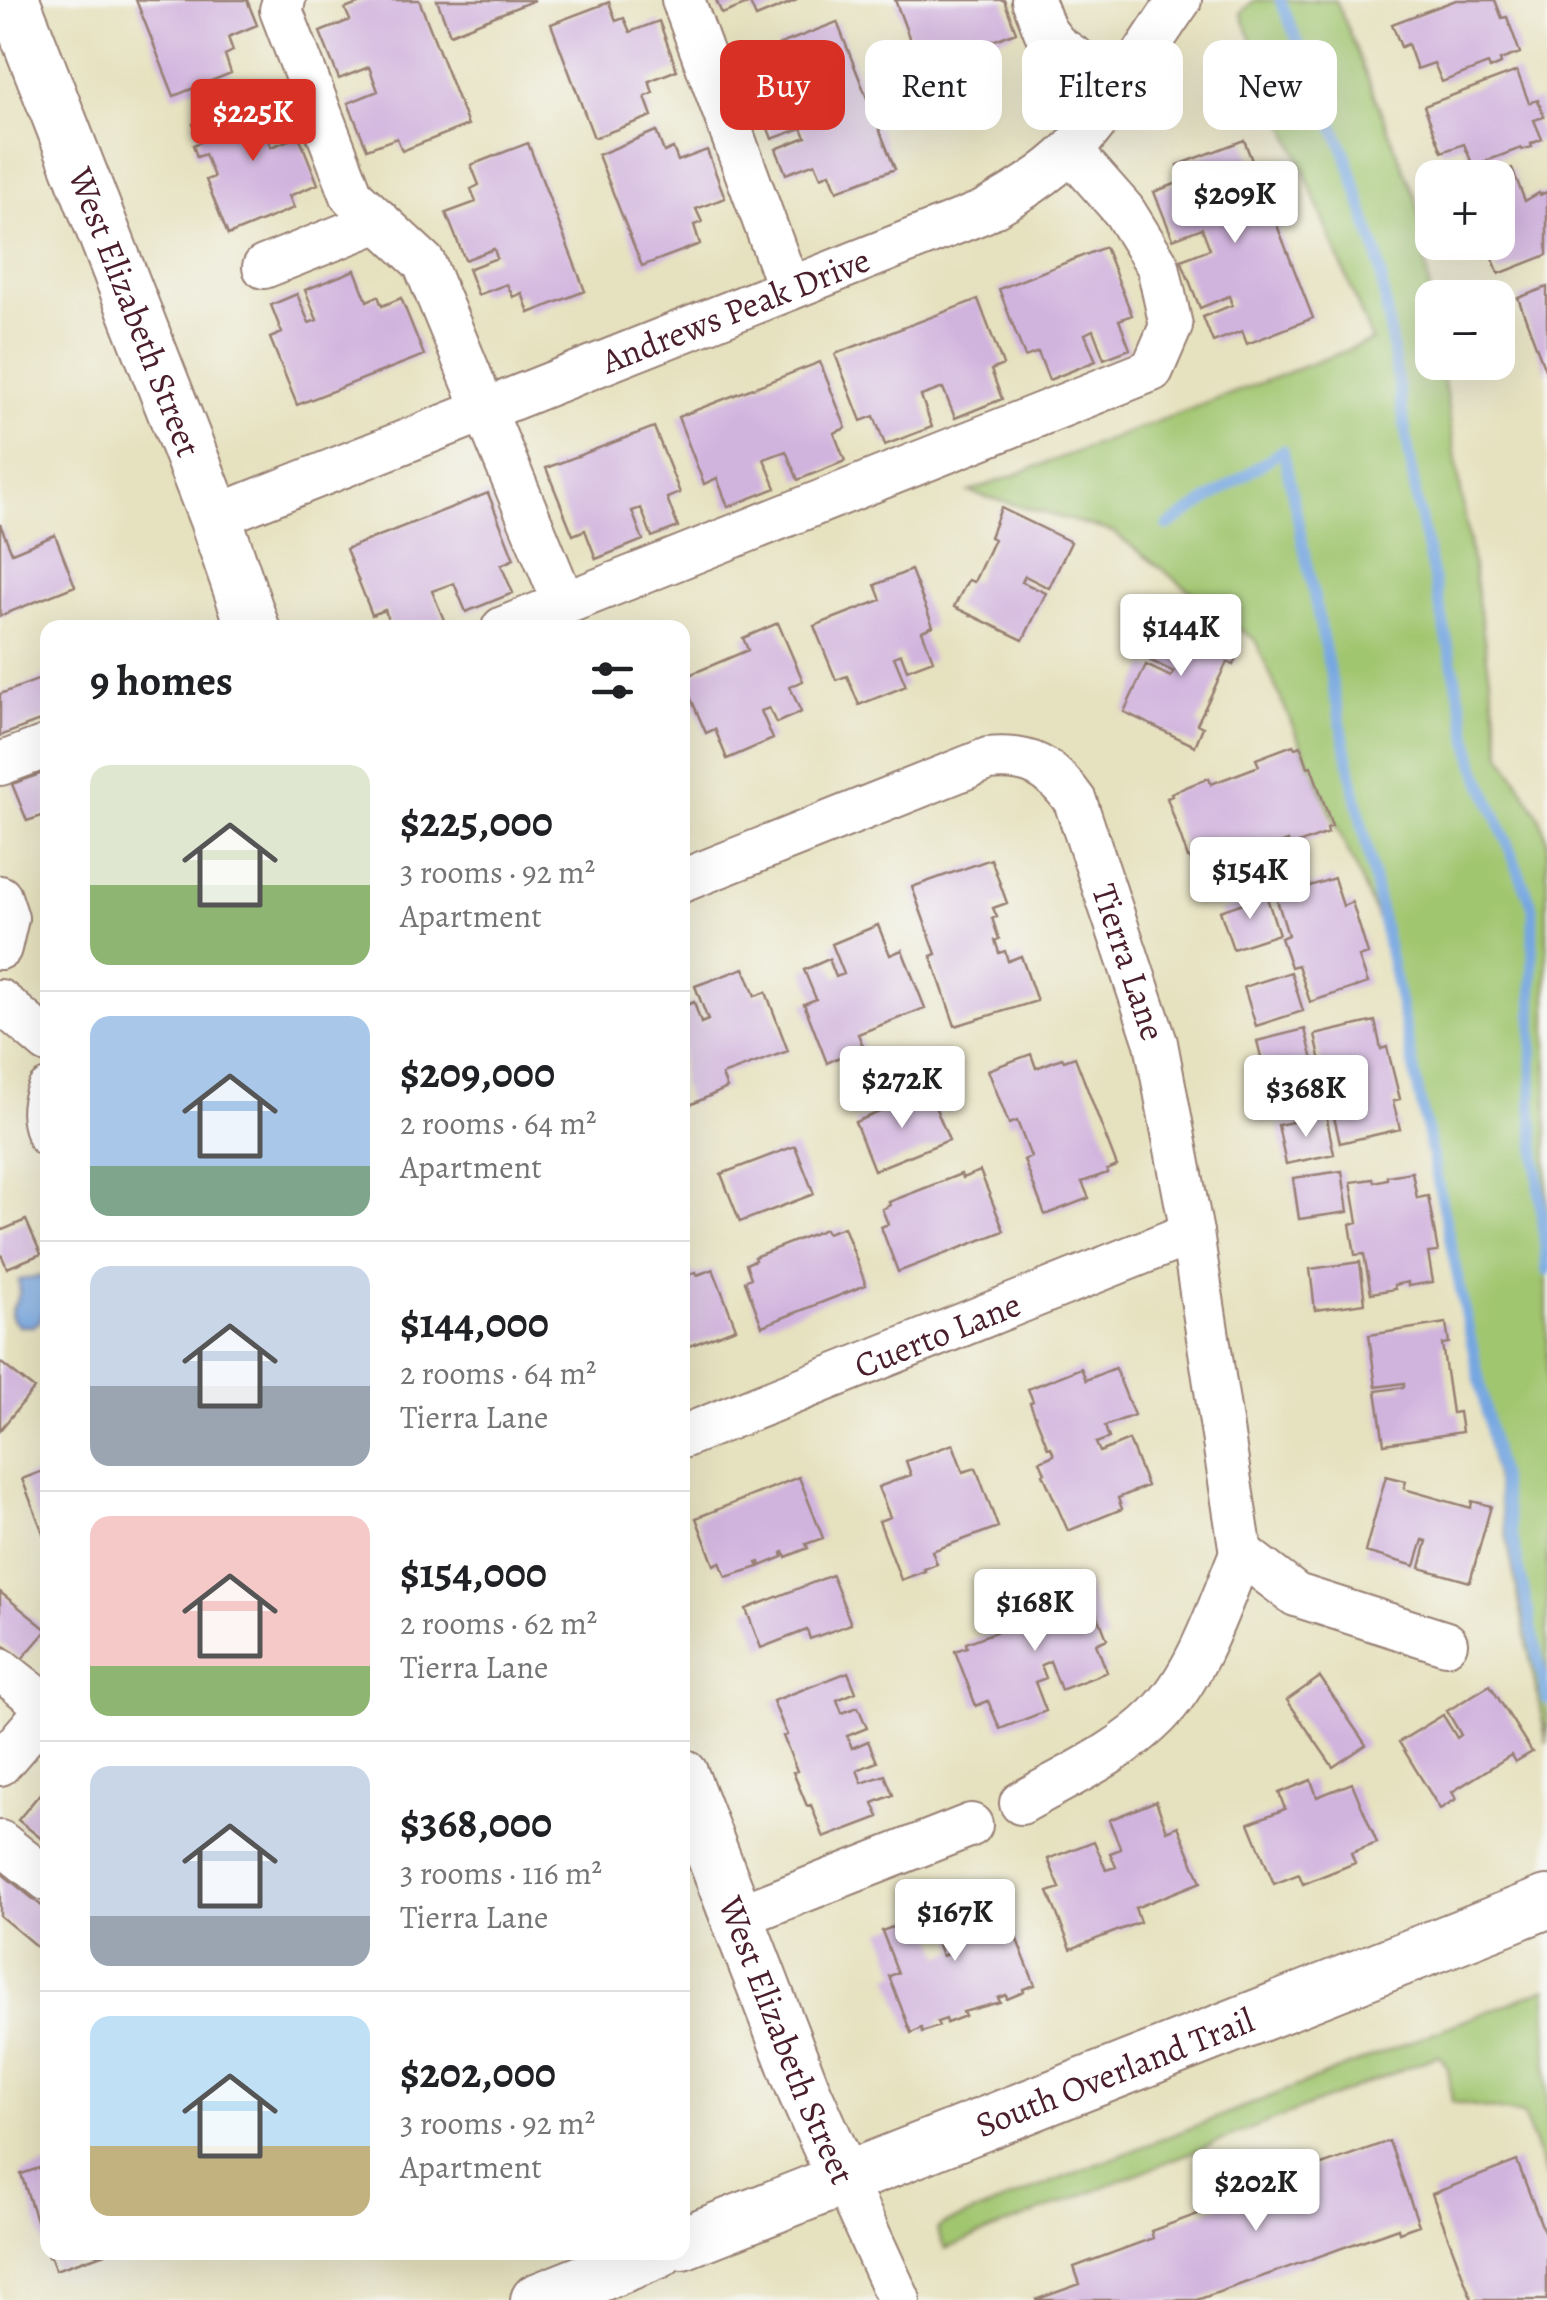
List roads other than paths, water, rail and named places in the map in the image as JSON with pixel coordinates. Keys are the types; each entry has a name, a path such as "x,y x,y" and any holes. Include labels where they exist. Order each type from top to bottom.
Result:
{"main road":[{"name":"West Elizabeth Street","path":"13,0 215,516 250,620"},
{"name":"West Elizabeth Street","path":"690,1796 804,2092 844,2180"},
{"name":"South Overland Trail","path":"690,2240 1547,1902"},
{"path":"537,2300 638,2260"}],"street":[{"path":"284,0 281,10 352,196 424,263 564,603"},
{"path":"683,0 789,289"},
{"path":"1033,0 1052,40"},
{"name":"Andrews Peak Drive","path":"1152,40 1180,0"},
{"name":"Andrews Peak Drive","path":"215,516 984,212 1032,184 1071,151 1089,130"},
{"path":"523,620 1152,370 1171,326 1158,266 1124,211 1071,151"},
{"path":"264,267 379,221"},
{"path":"0,764 40,749"},
{"name":"Tierra Lane","path":"690,878 988,759 1012,757 1042,766 1061,782 1074,801 1156,1043 1192,1233 1241,1553"},
{"path":"0,897 7,918 0,948"},
{"path":"0,1001 40,1035"},
{"name":"Cuerto Lane","path":"690,1434 1192,1233"},
{"path":"1021,1803 1108,1754 1156,1717 1182,1684 1241,1553 1296,1596 1446,1643"},
{"path":"0,1670 40,1702"},
{"path":"0,1764 40,1717"},
{"path":"738,1918 971,1825"},
{"path":"0,1842 40,1874"},
{"name":"West Elizabeth Street","path":"844,2180 900,2300"}],"water":[{"path":"38,1277 40,1321 33,1326 19,1326 11,1313 19,1294 19,1280"}],"waterway":[{"path":"1280,0 1346,155 1378,257 1417,503 1474,761 1533,907 1532,1110 1547,1270"},
{"path":"1168,526 1283,450 1547,1700"}]}
